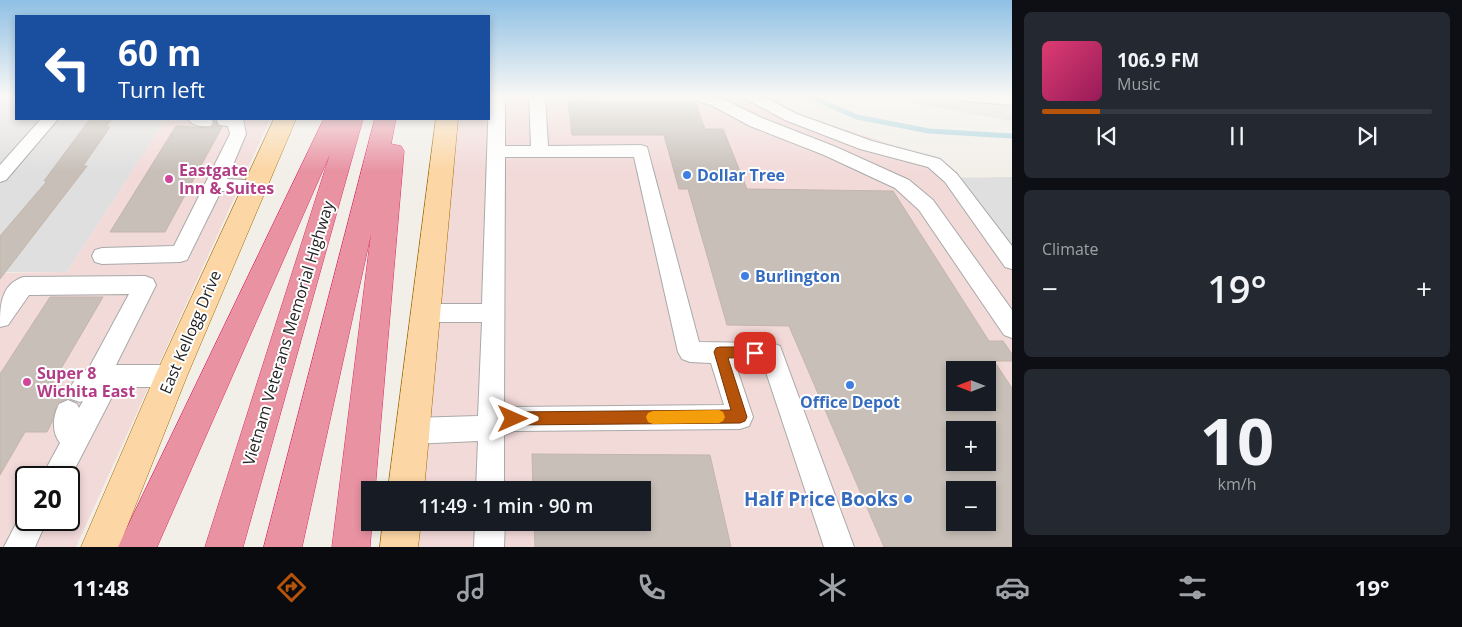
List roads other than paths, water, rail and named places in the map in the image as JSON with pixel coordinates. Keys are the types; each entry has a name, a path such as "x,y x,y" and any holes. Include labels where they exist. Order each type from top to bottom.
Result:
{"highway":[{"path":"137,547 334,122"},
{"name":"Vietnam Veterans Memorial Highway","path":"224,547 351,122"},
{"path":"283,547 385,122"},
{"path":"351,547 396,122"}],"main road":[{"name":"East Kellogg Drive","path":"100,547 171,376 254,185 284,122"},
{"path":"407,481 447,122"},
{"path":"400,547 401,531"}],"street":[{"path":"0,176 48,122"},
{"path":"102,256 180,254 238,134 234,122"},
{"path":"490,481 497,122"},
{"path":"538,122 540,151"},
{"path":"755,122 830,151 902,184 926,205 1012,328"},
{"path":"803,122 866,145 934,163 951,178 1012,261"},
{"path":"496,152 641,151 690,352 772,353 839,547"},
{"path":"215,185 254,185"},
{"path":"0,318 23,286 145,285 67,432 75,440"},
{"path":"425,313 493,313"},
{"path":"412,432 491,428 513,419 740,417 720,352"},
{"path":"89,389 171,376"},
{"path":"61,466 75,440 89,389"},
{"path":"18,547 27,531"},
{"path":"489,547 490,531"}],"waterway":[{"path":"880,122 929,131 1012,136"}],"place":[{"name":"Dollar Tree","path":"687,175"},
{"name":"Eastgate Inn & Suites","path":"169,179"},
{"name":"Burlington","path":"745,276"},
{"name":"Super 8 Wichita East","path":"27,382"},
{"name":"Office Depot","path":"850,385"},
{"name":"Half Price Books","path":"908,499"}]}
